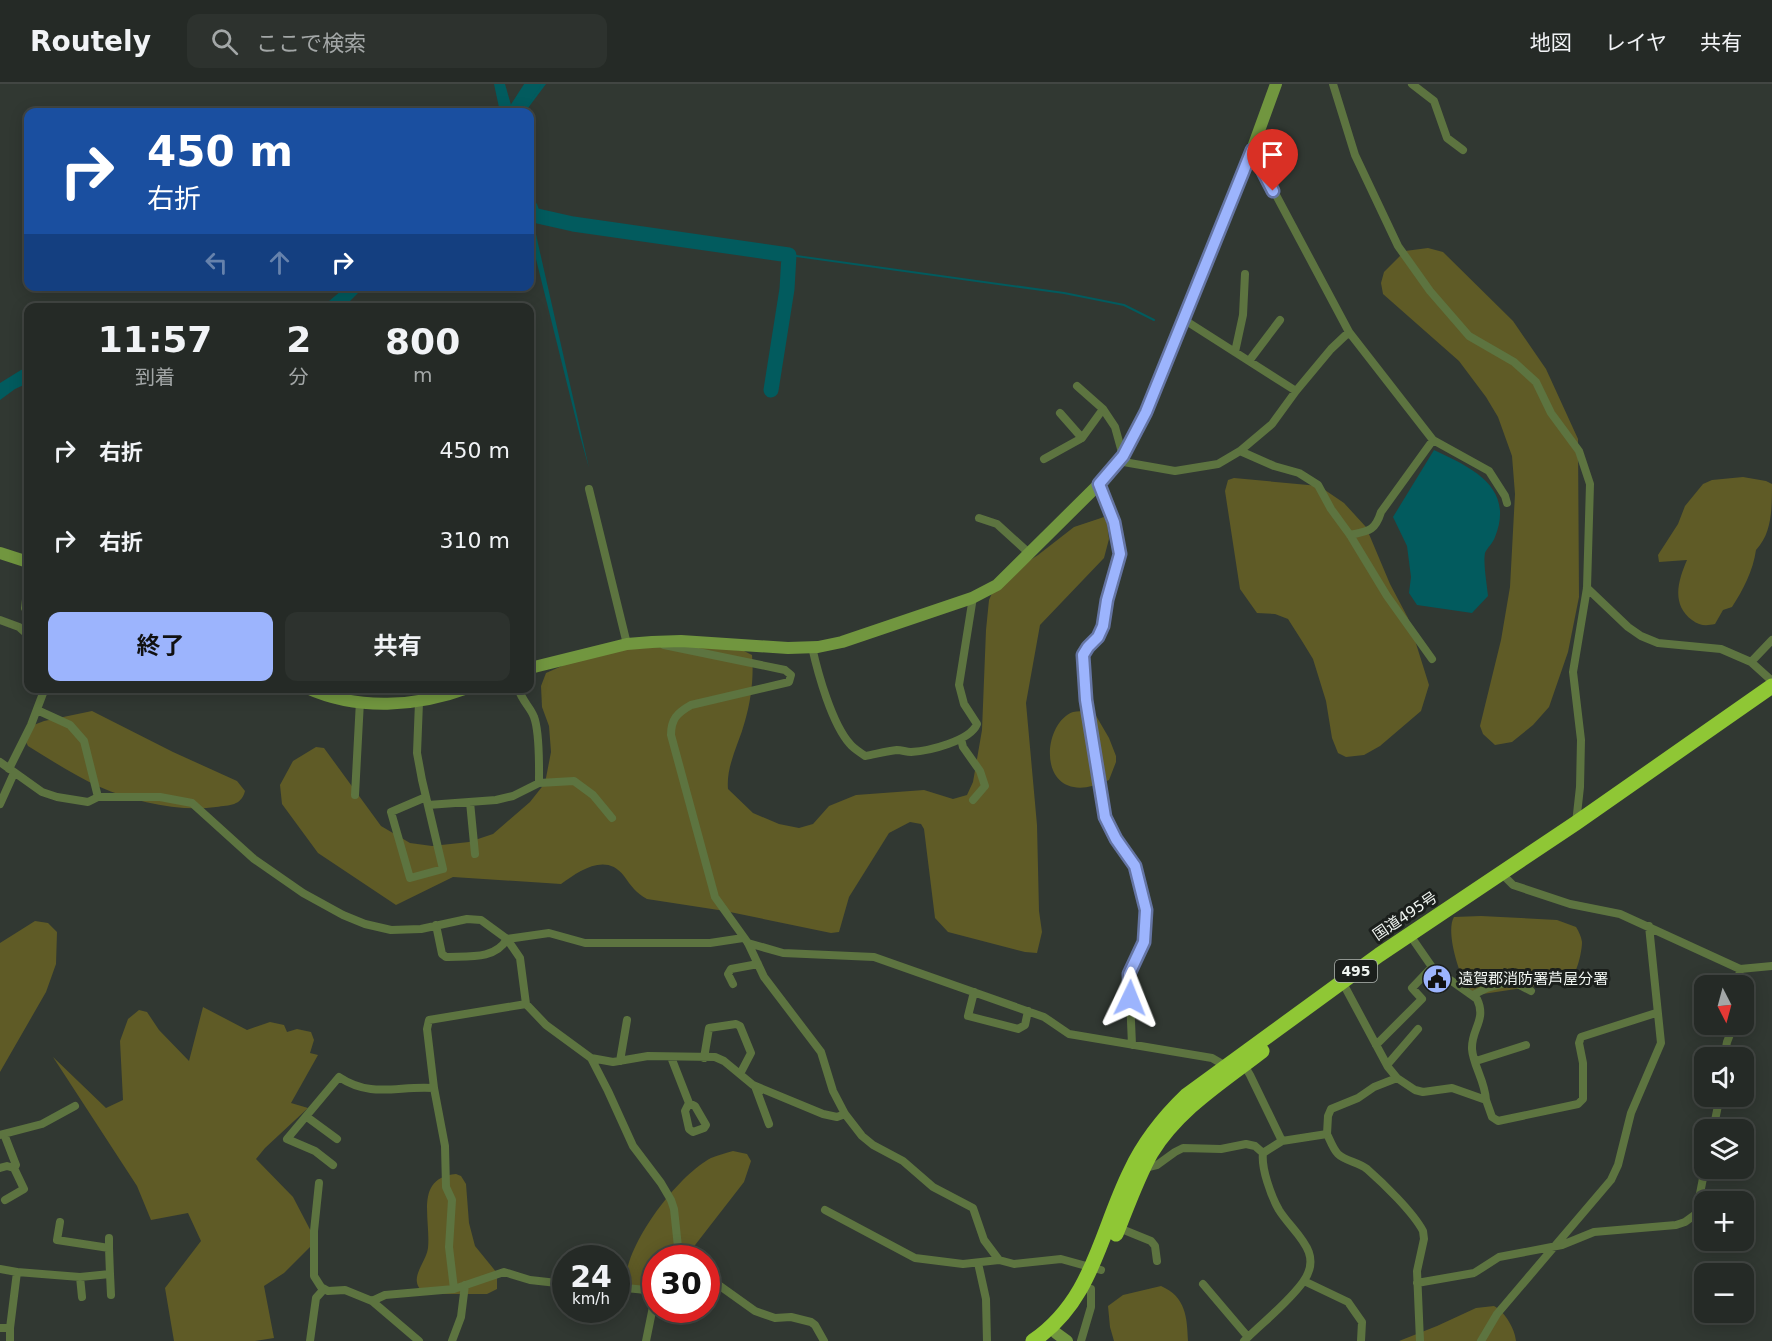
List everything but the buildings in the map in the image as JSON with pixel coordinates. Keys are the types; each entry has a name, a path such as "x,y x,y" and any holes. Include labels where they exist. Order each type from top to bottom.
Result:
{"highway":[{"name":"国道495号","path":"1057,1338 1091,1289 1129,1174 1144,1145 1164,1117 1187,1095 1224,1065 1379,955 1576,823 1772,683"},
{"name":"国道495号","path":"1033,1341 1064,1315 1097,1269 1119,1228 1144,1168 1165,1133 1182,1113 1210,1089 1346,987 1616,806 1772,696"}],"street":[{"path":"534,667 627,644 681,641 788,648 842,642 974,597 997,585 1099,484 1121,459 1146,412 1252,150 1275,84"},
{"path":"1333,84 1355,155 1398,246 1430,291 1469,336 1514,362 1536,382 1551,413 1579,452 1590,484 1587,588 1573,672 1581,740 1580,787 1576,823"},
{"path":"1412,84 1434,101 1448,138 1463,150"},
{"path":"1252,150 1349,332 1433,440 1489,471 1507,503"},
{"path":"1235,352 1243,315 1245,274"},
{"path":"1183,319 1296,392"},
{"path":"1248,361 1280,320"},
{"path":"1121,459 1175,471 1218,464 1240,451 1272,424 1331,349 1349,332"},
{"path":"1077,386 1103,409 1115,427 1121,459"},
{"path":"1044,459 1082,438 1103,409"},
{"path":"1060,413 1082,438"},
{"path":"1350,535 1371,530 1377,525 1382,512 1433,440"},
{"path":"1240,451 1274,466 1299,473 1318,484 1330,508 1432,660"},
{"path":"1099,484 1114,522 1120,554 1107,600 1103,626 1098,637 1083,655 1086,700 1105,817 1116,839 1135,866 1146,910 1144,942 1129,974 1132,1046"},
{"path":"589,489 627,644"},
{"path":"979,518 997,524 1030,554"},
{"path":"0,553 24,561"},
{"path":"1587,588 1628,627 1641,636 1658,643 1721,649 1751,662 1772,683"},
{"path":"812,647 826,696 841,731 851,745 865,756 901,749 912,752 961,740 977,724 964,704 959,685 974,597"},
{"path":"0,620 20,627 24,631"},
{"path":"1751,662 1772,640"},
{"path":"652,642 785,670 791,675 789,682 691,705 679,712 673,719 671,735 678,769 715,897 746,940 764,977 821,1052 833,1091 845,1114 862,1136 873,1145 903,1161 933,1186 973,1208 984,1240 999,1260"},
{"path":"0,804 43,693"},
{"path":"324,693 347,700 381,704 419,702 453,693"},
{"path":"519,693 521,700 534,716 539,783"},
{"path":"355,795 360,701"},
{"path":"419,702 417,753 427,801 443,869 410,878 391,812 427,801 470,802 513,796 539,783 574,781 593,795 612,818"},
{"path":"37,710 70,724 84,741 98,797"},
{"path":"961,740 963,747 980,771 985,786 973,800"},
{"path":"0,762 42,792 57,797 88,802 98,797 160,797 192,802 254,859 303,893 365,924 391,930 421,929 467,919 481,920 507,939 520,958 526,1004 546,1025 591,1058 605,1062 648,1056 715,1057 724,1060 755,1086 824,1114 837,1117 845,1114"},
{"path":"470,802 475,854"},
{"path":"1506,878 1514,885 1570,904 1620,914 1740,969 1772,966"},
{"path":"436,925 442,954 446,957 492,954 503,946 507,939"},
{"path":"1481,1341 1497,1314 1611,1180 1618,1165 1631,1113 1661,1043 1656,1013 1649,926"},
{"path":"507,939 549,933 585,942 710,944 746,940 783,953 874,957 1044,1017 1069,1034 1212,1058 1224,1065 1244,1065 1275,1122 1282,1141"},
{"path":"1414,941 1432,967 1477,999 1481,1012 1472,1050 1486,1088 1486,1100 1492,1117 1498,1121 1578,1104 1583,1098 1583,1063 1579,1043 1581,1037 1656,1013"},
{"path":"733,984 728,974 731,969 758,964"},
{"path":"1376,1044 1422,999 1412,988 1432,967"},
{"path":"1739,975 1740,969"},
{"path":"1473,995 1487,988 1512,981 1531,991"},
{"path":"1346,987 1387,1065 1397,1078 1415,1090 1424,1092 1452,1088 1486,1100"},
{"path":"974,992 968,1016 1018,1029 1025,1025 1028,1011"},
{"path":"454,1289 449,1247 452,1200 447,1187 445,1146 434,1088 427,1029 429,1020 526,1004"},
{"path":"620,1061 627,1020"},
{"path":"704,1058 709,1028 736,1024 740,1026 751,1053 740,1074"},
{"path":"1387,1065 1419,1029"},
{"path":"1476,1061 1526,1045"},
{"path":"671,1057 689,1103"},
{"path":"591,1058 633,1146 670,1200 674,1209 678,1245"},
{"path":"333,1165 315,1150 287,1139 339,1077 353,1087 383,1090 434,1088"},
{"path":"1397,1078 1331,1109 1328,1116 1327,1134 1340,1156 1366,1168 1420,1226 1424,1239 1417,1271 1420,1341"},
{"path":"755,1086 769,1124"},
{"path":"5,1200 24,1189 2,1134 42,1124 75,1106"},
{"path":"307,1116 337,1139"},
{"path":"1263,1153 1282,1141 1327,1134"},
{"path":"1144,1168 1157,1165 1183,1148 1221,1149 1246,1144 1256,1146 1263,1153"},
{"path":"1203,1284 1246,1339 1304,1281 1311,1259 1298,1233 1279,1209 1262,1164 1263,1153"},
{"path":"0,1168 7,1166 14,1168"},
{"path":"1417,1283 1474,1273 1499,1257 1554,1246 1594,1232 1676,1225 1685,1222 1695,1214 1703,1179"},
{"path":"319,1184 314,1231 314,1276 321,1287 328,1291 345,1290 372,1301 419,1341"},
{"path":"825,1210 915,1258 963,1264 999,1260 1014,1264 1061,1259 1097,1269"},
{"path":"60,1222 57,1240 109,1243 111,1295"},
{"path":"1119,1228 1151,1241 1155,1246 1157,1261"},
{"path":"978,1263 986,1299 987,1341"},
{"path":"0,1269 80,1277 110,1274"},
{"path":"10,1341 5,1328 17,1272"},
{"path":"372,1301 385,1295 454,1289 504,1272 530,1280 552,1282"},
{"path":"80,1277 82,1297"},
{"path":"1304,1281 1348,1302 1362,1322 1361,1341"},
{"path":"452,1341 461,1317 465,1285"},
{"path":"720,1286 755,1311 775,1318 791,1317 811,1322 824,1341"},
{"path":"310,1341 316,1298 324,1289"},
{"path":"1081,1341 1091,1306 1091,1289"},
{"path":"646,1341 650,1323"}],"shaded area":[{"path":"1428,248 1443,252 1513,321 1546,369 1578,439 1579,597 1568,652 1549,707 1533,725 1512,742 1495,745 1483,734 1480,726 1501,640 1510,587 1515,494 1512,456 1498,417 1459,361 1383,294 1381,283 1384,272 1405,251"},
{"path":"1743,477 1772,484 1768,528 1756,550 1747,580 1732,607 1723,610 1715,624 1700,624 1685,614 1679,600 1679,584 1687,560 1659,562 1658,555 1678,524 1685,506 1703,484 1712,480"},
{"path":"1234,478 1319,486 1344,503 1366,527 1390,584 1408,618 1429,685 1421,711 1380,746 1364,755 1346,757 1338,753 1332,738 1326,701 1313,659 1288,619 1275,614 1257,613 1240,589 1225,491 1228,480"},
{"path":"1104,517 1109,539 1104,558 1040,625 1026,703 1037,825 1039,911 1042,932 1037,953 948,932 935,918 924,829 921,824 910,822 889,833 849,897 839,932 831,933 725,911 647,899 634,889 617,869 609,865 584,869 561,884 453,877 396,905 318,853 282,804 280,785 293,761 316,747 324,748 381,826 410,843 432,846 469,842 493,834 530,802 545,783 551,752 549,726 542,707 541,686 546,673 598,650 697,646 744,651 752,655 749,705 729,771 728,789 753,813 779,824 799,828 813,824 829,806 856,795 924,790 953,799 967,795 973,782 982,730 989,600 997,582 1038,555 1074,527"},
{"path":"92,711 237,781 245,791 241,800 226,806 202,808 172,807 142,801 113,792 81,778 28,746 24,738 26,728 44,721"},
{"path":"1087,711 1095,714 1109,738 1116,762 1109,780 1085,787 1068,785 1057,777 1051,763 1050,748 1054,732 1062,720 1073,712"},
{"path":"1454,917 1557,920 1576,927 1582,946 1579,963 1572,978 1569,981 1476,995 1466,985 1461,975 1453,949 1451,931"},
{"path":"35,921 48,923 57,932 56,964 46,992 0,1072 0,943"},
{"path":"203,1007 247,1030 270,1022 284,1025 287,1032 297,1029 311,1032 314,1040 310,1053 318,1055 291,1103 308,1108 256,1159 293,1197 316,1241 284,1273 264,1286 274,1338 255,1341 174,1341 165,1288 201,1241 188,1213 151,1220 137,1186 53,1057 106,1108 123,1100 120,1041 128,1019 139,1010 147,1012 159,1030 189,1061"},
{"path":"733,1151 747,1154 751,1161 744,1182 695,1245 642,1245 642,1287 630,1285 630,1260 643,1232 683,1180 711,1158"},
{"path":"456,1174 461,1176 466,1184 469,1223 475,1246 497,1273 497,1289 487,1294 426,1294 417,1284 418,1272 428,1248 427,1202 429,1192 434,1183 443,1177"},
{"path":"1161,1286 1176,1296 1184,1309 1188,1341 1114,1341 1108,1306 1123,1295"},
{"path":"1494,1306 1509,1321 1516,1341 1399,1341 1476,1308"}],"water":[{"path":"494,84 505,84 512,108 499,108"},
{"path":"530,84 546,84 528,108 518,108 517,102"},
{"path":"534,224 589,468 534,251"},
{"path":"341,291 360,291 348,303 319,303 329,301"},
{"path":"24,369 24,385 0,400 0,383"},
{"path":"1434,450 1475,472 1495,492 1499,505 1500,520 1495,537 1485,553 1488,596 1472,613 1417,605 1409,593 1411,577 1407,546 1393,517"}],"waterway":[{"path":"518,108 533,84"},
{"path":"534,215 573,224 789,255 787,289 771,390"},
{"path":"789,255 1064,293 1124,305 1154,320"}],"place":[{"name":"遠賀郡消防署芦屋分署","path":"1437,979"}],"route":[{"path":"1130,998 1129,974 1144,942 1146,910 1135,866 1116,839 1105,817 1086,700 1083,655 1098,637 1103,626 1107,600 1120,554 1110,507 1099,484 1123,456 1146,412 1222,219 1252,150 1273,191"}]}
